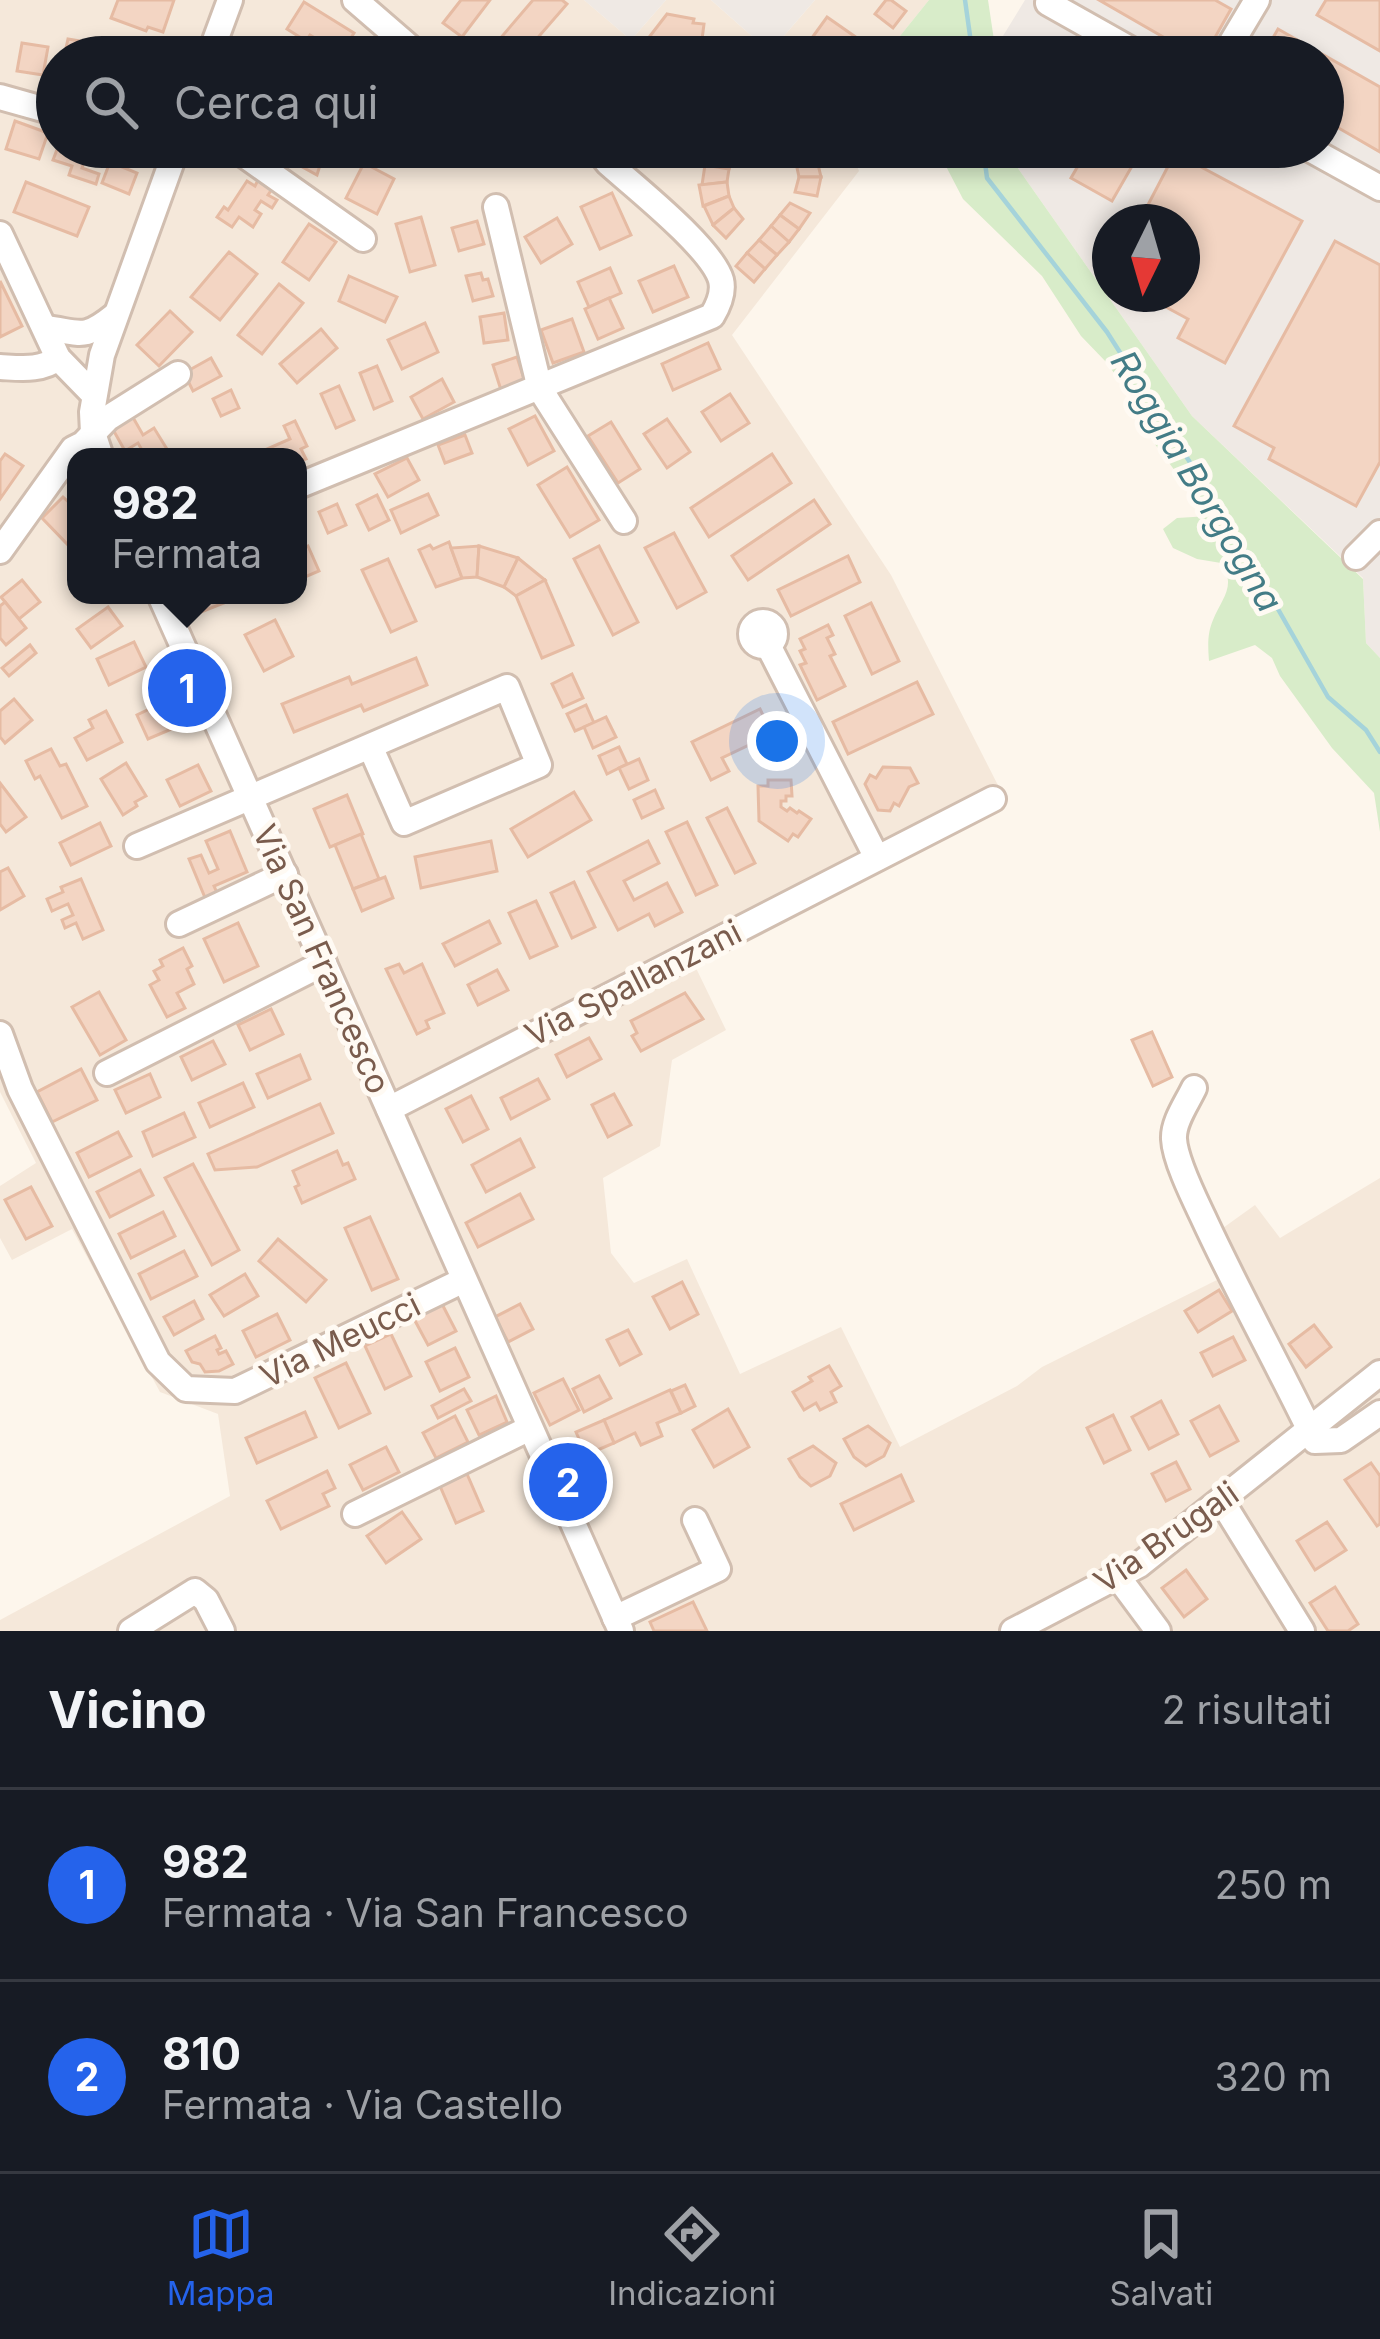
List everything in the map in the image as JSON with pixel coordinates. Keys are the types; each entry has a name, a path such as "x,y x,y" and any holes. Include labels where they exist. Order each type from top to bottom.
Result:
{"street":[{"path":"217,36 230,0"},
{"path":"355,0 397,36"},
{"path":"1236,36 1257,0"},
{"path":"1048,3 1107,36"},
{"path":"0,98 36,107"},
{"path":"97,445 93,394 102,355 169,168"},
{"path":"263,168 363,239"},
{"path":"307,482 712,316 720,303 722,281 706,253 613,168"},
{"path":"1344,168 1380,188"},
{"path":"496,207 540,389 624,521"},
{"path":"0,234 58,358 93,394"},
{"path":"45,328 80,334 96,330 114,315"},
{"path":"0,367 48,366 58,358"},
{"path":"97,445 108,418 178,374"},
{"path":"0,551 67,457"},
{"path":"1357,556 1380,533"},
{"name":"Via San Francesco","path":"164,604 618,1624"},
{"path":"768,645 877,858"},
{"path":"137,846 507,687 538,765 404,823 370,746"},
{"name":"Via Spallanzani","path":"389,1108 993,799"},
{"path":"179,924 285,874"},
{"path":"106,1073 324,963"},
{"name":"Via Meucci","path":"0,1034 20,1089 158,1362 186,1390 235,1391 464,1280"},
{"path":"1194,1088 1174,1140 1190,1187 1315,1441 1341,1440 1380,1413"},
{"name":"Via Brugali","path":"1013,1631 1045,1625 1139,1565 1380,1373"},
{"path":"355,1514 530,1428"},
{"path":"1221,1500 1302,1631"},
{"path":"618,1624 718,1569 694,1520"},
{"path":"1118,1576 1158,1631"},
{"path":"131,1631 195,1591 206,1600 222,1631"}],"shaded area":[{"path":"0,0 584,0 626,36 36,36 36,168 858,168 732,335 891,575 1007,803 695,966 726,1030 672,1060 660,1146 603,1178 611,1253 634,1283 687,1259 740,1374 841,1327 900,1447 1017,1386 1042,1367 1227,1275 1209,1238 1255,1205 1280,1238 1380,1178 1380,1631 0,1631 0,1620 230,1496 218,1414 160,1392 72,1229 12,1260 0,1238 0,1186 36,1163 0,1092"},
{"path":"584,0 666,0 634,36 626,36"},
{"path":"666,0 711,0 752,36 634,36"},
{"path":"711,0 815,0 784,36 752,36"},
{"path":"815,0 929,0 900,36 784,36"},
{"path":"1025,0 1380,0 1380,658 1366,643 1363,578 1192,416 1119,312 1200,312 1200,204 1092,204 1092,274 1018,168 1344,168 1344,36 1003,36"}],"green space":[{"path":"929,0 988,0 993,36 900,36"},
{"path":"947,168 1018,168 1092,274 1092,312 1119,312 1192,416 1363,579 1366,643 1380,658 1380,832 1374,793 1332,748 1272,658 1255,645 1209,661 1210,630 1226,592 1226,571 1221,563 1173,548 1163,529 1177,518 1209,516 1148,435 1126,390 1081,336 1042,276 963,199"}],"building":[{"path":"118,0 174,0 163,32 111,18"},
{"path":"461,0 490,0 463,36 443,23"},
{"path":"533,0 567,4 539,36 502,36"},
{"path":"886,0 906,11 893,28 875,14"},
{"path":"1099,0 1215,0 1231,9 1216,36 1162,36"},
{"path":"1326,0 1380,0 1380,51 1317,15"},
{"path":"304,2 354,33 298,36 287,29"},
{"path":"667,14 704,24 702,36 650,36"},
{"path":"827,17 854,36 813,36"},
{"path":"22,43 36,45 36,74 17,71"},
{"path":"1344,67 1380,87 1380,152 1344,131"},
{"path":"15,121 36,129 36,158 6,149"},
{"path":"71,168 99,174 96,184 69,175"},
{"path":"108,168 137,173 129,194 102,183"},
{"path":"361,168 373,168 394,179 377,214 346,198"},
{"path":"705,168 729,169 727,182 702,185"},
{"path":"797,168 819,168 821,177 799,177"},
{"path":"1077,168 1131,168 1112,201 1071,178"},
{"path":"1167,168 1203,168 1302,221 1225,363 1178,338 1188,319 1175,312 1200,312 1200,204 1148,204"},
{"path":"799,177 821,177 817,196 795,192"},
{"path":"258,180 272,189 268,195 277,200 272,208 261,201 255,210 261,214 253,227 239,217 232,227 217,217 224,207 228,210 247,181 255,186"},
{"path":"26,182 89,207 77,236 14,212"},
{"path":"727,182 729,196 703,206 699,185"},
{"path":"612,193 631,235 600,249 581,207"},
{"path":"729,196 734,208 713,225 704,206"},
{"path":"790,203 810,213 799,229 780,215"},
{"path":"734,208 743,219 726,238 713,225"},
{"path":"780,215 799,229 789,242 771,226"},
{"path":"421,217 435,265 410,272 396,224"},
{"path":"557,218 572,244 541,263 525,237"},
{"path":"477,221 484,244 459,251 452,228"},
{"path":"309,224 336,242 309,280 283,262"},
{"path":"771,226 789,242 777,255 759,240"},
{"path":"759,240 777,255 765,269 747,253"},
{"path":"1335,241 1380,265 1380,462 1356,506 1269,459 1274,448 1234,426"},
{"path":"229,252 257,274 220,320 191,297"},
{"path":"747,253 765,269 754,282 736,266"},
{"path":"674,266 688,297 653,312 639,281"},
{"path":"610,268 621,293 589,307 578,282"},
{"path":"481,273 493,296 473,301 466,276"},
{"path":"349,276 397,297 385,322 339,301"},
{"path":"0,281 22,326 0,337"},
{"path":"279,284 303,303 262,354 238,335"},
{"path":"609,298 623,328 598,339 585,309"},
{"path":"170,311 192,332 159,366 137,345"},
{"path":"504,313 508,340 484,343 480,317"},
{"path":"572,319 584,352 553,363 541,330"},
{"path":"425,323 438,352 402,369 388,340"},
{"path":"321,329 337,348 297,383 280,364"},
{"path":"708,343 720,369 673,390 662,364"},
{"path":"517,357 525,382 501,390 493,365"},
{"path":"211,358 221,376 193,391 184,373"},
{"path":"377,366 392,401 374,409 360,373"},
{"path":"442,379 454,402 423,419 411,397"},
{"path":"339,386 354,420 336,428 321,394"},
{"path":"231,390 239,408 221,416 213,399"},
{"path":"730,394 749,423 721,441 702,412"},
{"path":"131,414 143,435 154,428 166,448 141,448 138,443 123,448 111,426"},
{"path":"535,416 554,451 528,465 509,429"},
{"path":"667,419 690,452 667,468 644,434"},
{"path":"295,421 307,446 269,448 290,439 284,426"},
{"path":"611,422 640,469 618,483 588,436"},
{"path":"465,435 472,453 445,463 438,445"},
{"path":"5,454 23,466 0,499 0,461"},
{"path":"772,454 791,483 709,537 691,508"},
{"path":"407,458 419,480 388,497 375,474"},
{"path":"567,467 599,520 570,537 538,485"},
{"path":"428,494 438,515 401,533 391,510"},
{"path":"377,495 389,520 369,530 357,505"},
{"path":"63,497 67,501 67,544 42,518"},
{"path":"814,500 830,524 748,580 732,556"},
{"path":"337,504 346,525 328,533 319,512"},
{"path":"674,533 706,592 677,608 645,548"},
{"path":"449,542 462,578 436,587 419,550"},
{"path":"307,546 319,571 307,576"},
{"path":"479,546 477,577 462,578 451,548"},
{"path":"479,546 518,558 504,587 477,577"},
{"path":"599,546 638,622 613,635 574,559"},
{"path":"848,556 860,582 791,616 778,590"},
{"path":"518,558 545,580 516,596 504,587"},
{"path":"388,559 416,621 391,632 362,570"},
{"path":"22,580 40,602 19,619 1,597"},
{"path":"545,580 573,645 542,658 516,596"},
{"path":"5,602 26,628 6,645 0,638 0,606"},
{"path":"871,603 899,661 872,674 845,616"},
{"path":"198,604 221,604 201,612"},
{"path":"108,607 122,626 91,648 77,629"},
{"path":"275,620 293,656 264,671 245,635"},
{"path":"828,625 833,635 827,638 835,654 830,656 845,686 817,700 800,665 806,663 800,639"},
{"path":"134,642 146,667 109,685 97,659"},
{"path":"30,645 36,653 9,676 2,668"},
{"path":"416,658 427,685 294,732 282,704 349,677 352,684"},
{"path":"572,674 583,698 563,707 552,684"},
{"path":"917,682 933,714 848,754 833,722"},
{"path":"14,699 32,720 5,743 0,737 0,711"},
{"path":"162,703 174,728 148,739 137,715"},
{"path":"586,705 594,723 575,731 567,714"},
{"path":"760,709 772,734 722,758 729,771 711,780 692,742"},
{"path":"106,711 122,742 87,760 75,738 93,728 89,720"},
{"path":"606,717 616,737 593,748 584,727"},
{"path":"619,747 627,764 607,774 599,756"},
{"path":"51,749 60,766 66,764 87,806 62,818 40,776 35,779 26,761"},
{"path":"639,759 648,780 629,789 619,768"},
{"path":"126,763 146,796 123,815 101,779"},
{"path":"198,765 211,791 180,806 167,780"},
{"path":"883,767 910,768 918,783 890,811 878,810 865,784"},
{"path":"768,780 791,780 792,796 781,801 781,807 811,819 798,837 793,834 788,841 759,821 758,786 768,786"},
{"path":"0,783 26,817 6,832 0,824"},
{"path":"655,790 663,808 642,818 634,800"},
{"path":"574,792 591,820 528,857 511,829"},
{"path":"347,795 363,834 330,847 314,809"},
{"path":"727,808 755,863 735,873 707,818"},
{"path":"687,822 717,885 696,895 666,832"},
{"path":"100,823 111,846 71,865 60,843"},
{"path":"230,831 247,872 214,886 218,895 206,900 189,859 201,855 209,873 218,869 206,841"},
{"path":"361,834 379,879 353,889 335,845"},
{"path":"491,841 497,871 421,888 415,857"},
{"path":"648,841 659,863 624,881 634,900 667,883 682,912 655,926 649,914 618,930 588,872"},
{"path":"8,868 24,896 0,910 0,872"},
{"path":"385,877 393,898 362,911 353,889"},
{"path":"81,879 103,930 83,939 76,923 65,928 62,920 73,915 68,904 52,911 47,899"},
{"path":"574,882 595,927 572,938 551,893"},
{"path":"536,901 557,946 530,958 509,913"},
{"path":"489,921 500,943 455,966 443,944"},
{"path":"238,923 258,966 224,982 204,939"},
{"path":"183,948 194,984 177,993 185,1008 167,1017 150,985 159,980 154,971 163,966 160,960"},
{"path":"399,964 404,973 422,964 444,1013 426,1021 429,1028 417,1034 386,969"},
{"path":"497,970 508,990 478,1005 468,985"},
{"path":"99,992 126,1040 100,1055 72,1007"},
{"path":"685,993 703,1019 641,1051 632,1036 637,1033 631,1021"},
{"path":"271,1009 283,1034 250,1050 238,1025"},
{"path":"1152,1032 1172,1077 1153,1086 1132,1040"},
{"path":"589,1038 601,1059 567,1077 556,1055"},
{"path":"213,1041 225,1064 192,1080 181,1057"},
{"path":"300,1055 310,1079 268,1098 257,1074"},
{"path":"81,1069 97,1100 52,1122 37,1092"},
{"path":"150,1074 160,1097 126,1113 115,1090"},
{"path":"538,1079 549,1099 511,1119 501,1098"},
{"path":"243,1083 254,1107 210,1127 199,1103"},
{"path":"614,1094 631,1125 608,1137 592,1105"},
{"path":"471,1096 488,1129 463,1142 446,1109"},
{"path":"320,1104 333,1133 257,1167 215,1170 208,1154"},
{"path":"184,1113 195,1137 153,1156 143,1132"},
{"path":"118,1132 131,1156 89,1177 77,1153"},
{"path":"520,1139 534,1167 486,1192 472,1165"},
{"path":"337,1151 355,1179 302,1203 293,1171"},
{"path":"193,1164 239,1250 212,1265 165,1178"},
{"path":"140,1170 153,1195 110,1217 97,1192"},
{"path":"31,1187 52,1226 26,1239 5,1200"},
{"path":"520,1194 533,1219 478,1247 466,1223"},
{"path":"163,1212 175,1236 131,1258 119,1234"},
{"path":"370,1217 398,1279 372,1290 345,1228"},
{"path":"278,1239 326,1280 306,1302 259,1261"},
{"path":"184,1251 197,1276 151,1299 139,1274"},
{"path":"245,1274 258,1296 224,1316 210,1295"},
{"path":"682,1282 698,1314 670,1329 653,1297"},
{"path":"1219,1290 1232,1311 1198,1332 1185,1311"},
{"path":"194,1301 203,1319 174,1335 164,1317"},
{"path":"441,1302 456,1331 428,1345 413,1317"},
{"path":"520,1304 533,1329 508,1342 495,1317"},
{"path":"277,1314 290,1340 256,1357 243,1331"},
{"path":"1314,1325 1331,1347 1306,1367 1289,1344"},
{"path":"628,1330 641,1354 620,1365 607,1340"},
{"path":"391,1334 411,1376 385,1389 365,1346"},
{"path":"215,1336 219,1354 226,1351 233,1364 205,1372 186,1351"},
{"path":"1233,1337 1245,1360 1213,1376 1201,1353"},
{"path":"455,1348 469,1377 440,1391 426,1362"},
{"path":"346,1363 370,1413 339,1428 315,1378"},
{"path":"829,1366 841,1386 831,1392 836,1402 820,1410 816,1403 804,1410 793,1392"},
{"path":"599,1376 611,1398 584,1412 573,1389"},
{"path":"563,1379 579,1410 550,1425 534,1393"},
{"path":"685,1385 695,1406 681,1413 671,1391"},
{"path":"464,1389 471,1401 438,1418 432,1406"},
{"path":"670,1390 681,1413 657,1423 662,1436 641,1445 635,1433 614,1443 604,1420"},
{"path":"496,1396 507,1422 479,1435 467,1410"},
{"path":"1161,1401 1178,1434 1149,1449 1132,1417"},
{"path":"1219,1406 1238,1441 1210,1456 1191,1421"},
{"path":"728,1409 749,1447 714,1467 693,1430"},
{"path":"305,1412 316,1437 257,1463 246,1438"},
{"path":"1113,1415 1130,1450 1104,1463 1087,1428"},
{"path":"455,1416 468,1442 436,1458 423,1433"},
{"path":"604,1420 614,1443 586,1455 576,1432"},
{"path":"868,1426 890,1443 884,1456 866,1466 854,1457 844,1439"},
{"path":"813,1446 836,1463 830,1476 811,1486 789,1459"},
{"path":"386,1447 399,1472 363,1490 350,1465"},
{"path":"1176,1462 1190,1489 1166,1501 1152,1474"},
{"path":"1371,1463 1380,1476 1377,1526 1345,1480"},
{"path":"327,1471 335,1488 323,1494 329,1506 281,1529 267,1501"},
{"path":"467,1474 483,1511 456,1523 440,1486"},
{"path":"901,1475 913,1501 854,1530 841,1504"},
{"path":"402,1512 421,1539 386,1563 367,1536"},
{"path":"1327,1522 1346,1550 1315,1570 1297,1541"},
{"path":"1186,1570 1207,1599 1184,1617 1162,1588"},
{"path":"1335,1587 1358,1624 1348,1631 1328,1631 1310,1603"},
{"path":"693,1602 707,1631 654,1631 650,1622"}],"waterway":[{"name":"Roggia Borgogna","path":"965,0 970,36"},
{"name":"Roggia Borgogna","path":"986,168 987,178 1107,332 1233,530 1328,697 1366,730 1380,752"}],"place":[{"name":"982","path":"187,688"},
{"name":"810","path":"568,1482"}]}
